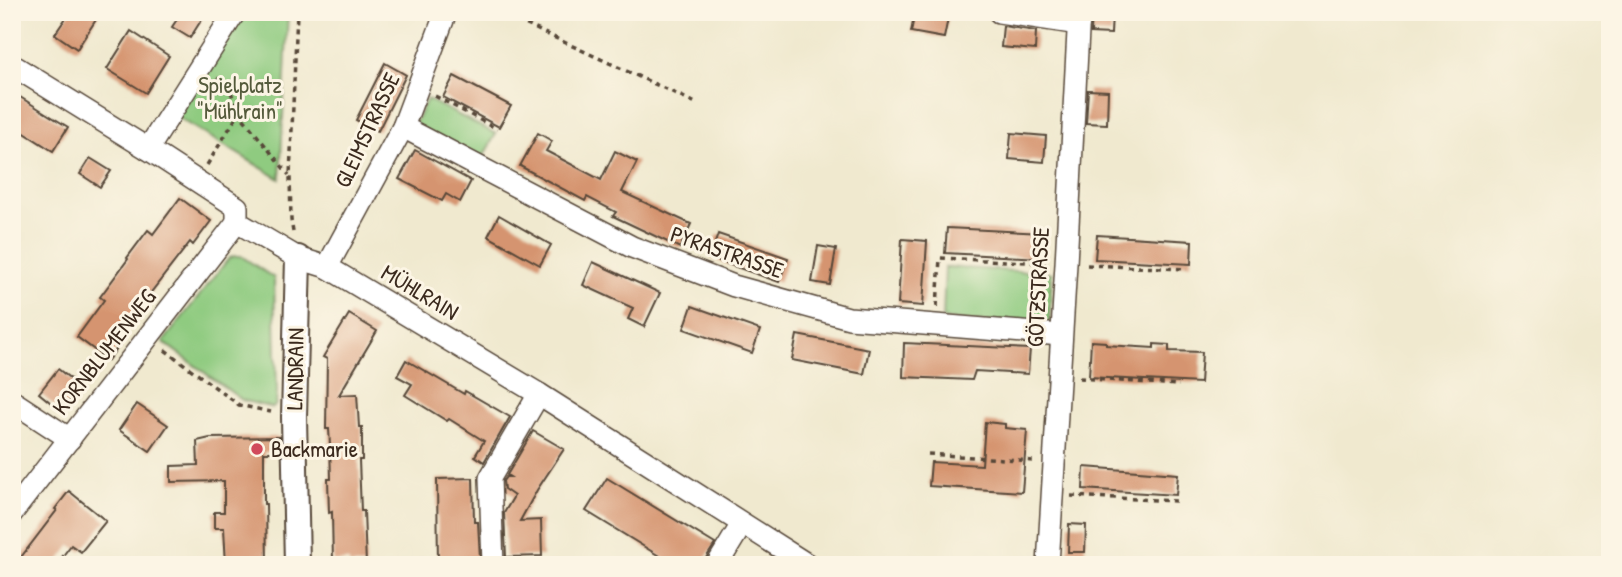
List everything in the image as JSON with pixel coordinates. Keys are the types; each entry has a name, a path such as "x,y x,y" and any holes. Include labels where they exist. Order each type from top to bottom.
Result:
{"street":[{"path":"148,149 235,12"},
{"name":"GLEIMSTRASSE","path":"327,267 403,127 446,12"},
{"path":"999,12 1079,18"},
{"name":"GÖTZSTRASSE","path":"1048,565 1079,18"},
{"name":"MÜHLRAIN","path":"12,65 237,207 237,222 298,258 327,267 539,394 808,565"},
{"name":"PYRASTRASSE","path":"403,127 632,247 734,286 849,318 1062,335"},
{"name":"KORNBLUMENWEG","path":"12,513 237,222"},
{"name":"LANDRAIN","path":"297,565 294,417 298,258"},
{"path":"493,565 489,478 539,394"},
{"path":"12,401 70,439"},
{"path":"717,565 742,524"}],"path":[{"path":"297,12 290,176 291,220 298,258"},
{"path":"499,12 698,104"},
{"path":"201,65 229,87 239,113 290,176"},
{"path":"418,87 497,129"},
{"path":"197,180 239,113"},
{"path":"936,326 940,258 1187,269"},
{"path":"148,337 239,405 294,417"},
{"path":"1059,376 1179,384"},
{"path":"928,454 1053,462"},
{"path":"1051,495 1178,501"}],"green space":[{"name":"Spielplatz \"Mühlrain\"","path":"243,12 288,12 280,179 175,116"},
{"path":"427,99 496,134 480,162 414,125"},
{"path":"241,256 274,278 277,392 273,408 242,400 163,342 229,258"},
{"path":"945,267 1052,273 1049,326 943,319"}],"building":[{"path":"70,12 101,12 77,49 55,34"},
{"path":"182,12 191,12 202,19 190,38 172,27"},
{"path":"915,12 948,18 944,38 911,32"},
{"path":"1092,12 1112,12 1111,34 1091,33"},
{"path":"1003,26 1036,31 1035,50 1001,47"},
{"path":"131,31 169,56 146,93 107,69"},
{"path":"385,63 406,75 378,131 356,120"},
{"path":"454,76 511,106 499,127 443,97"},
{"path":"1088,90 1108,91 1107,124 1086,123"},
{"path":"12,92 68,127 53,151 12,125"},
{"path":"538,133 552,141 546,151 601,180 615,151 637,162 622,192 691,224 680,248 613,216 616,212 587,197 585,201 520,166"},
{"path":"1011,133 1046,136 1044,162 1009,159"},
{"path":"415,150 471,181 460,202 446,194 442,201 399,179"},
{"path":"90,158 111,171 100,187 80,174"},
{"path":"180,198 211,221 193,245 190,242 118,335 124,339 108,360 77,337 104,300 100,297 127,258 148,230 153,234"},
{"path":"499,215 551,245 540,265 488,236"},
{"path":"947,228 1043,233 1042,258 945,253"},
{"path":"718,234 788,258 779,282 710,258"},
{"path":"1097,235 1192,241 1191,264 1095,259"},
{"path":"902,239 927,241 923,306 898,304"},
{"path":"818,246 836,249 830,285 812,282"},
{"path":"593,262 660,293 644,327 628,319 633,308 583,285"},
{"path":"692,306 760,330 752,353 684,329"},
{"path":"349,314 377,331 339,395 357,394 359,427 362,427 362,460 359,460 366,565 349,565 349,561 333,562 332,512 329,513 328,479 331,479 329,429 326,429 327,359 323,357"},
{"path":"797,335 869,349 864,374 792,360"},
{"path":"1091,341 1106,342 1106,345 1154,348 1154,344 1169,345 1169,351 1202,352 1200,383 1089,377"},
{"path":"904,343 1030,349 1028,374 975,371 972,380 903,377"},
{"path":"406,360 510,417 484,462 475,456 484,441 405,395 412,384 397,376"},
{"path":"58,369 81,387 61,411 39,393"},
{"path":"137,404 168,425 150,451 119,430"},
{"path":"985,422 1005,424 1005,428 1027,430 1022,492 929,486 931,462 982,465"},
{"path":"533,431 564,449 520,521 541,520 542,556 506,557 504,513 514,496 504,489 503,481 510,477 507,475"},
{"path":"280,437 280,452 264,452 267,565 226,565 224,528 214,528 214,512 224,512 224,481 171,482 171,466 198,465 197,441 210,438"},
{"path":"1084,467 1178,474 1176,495 1083,489"},
{"path":"473,478 474,522 478,522 480,558 475,558 475,565 438,565 437,479"},
{"path":"607,478 715,544 704,565 674,565 586,511"},
{"path":"69,491 106,521 81,552 71,545 56,565 15,565 57,510 55,509"},
{"path":"1069,524 1086,525 1085,552 1068,552"}],"place":[{"name":"Backmarie","path":"257,449"}]}
